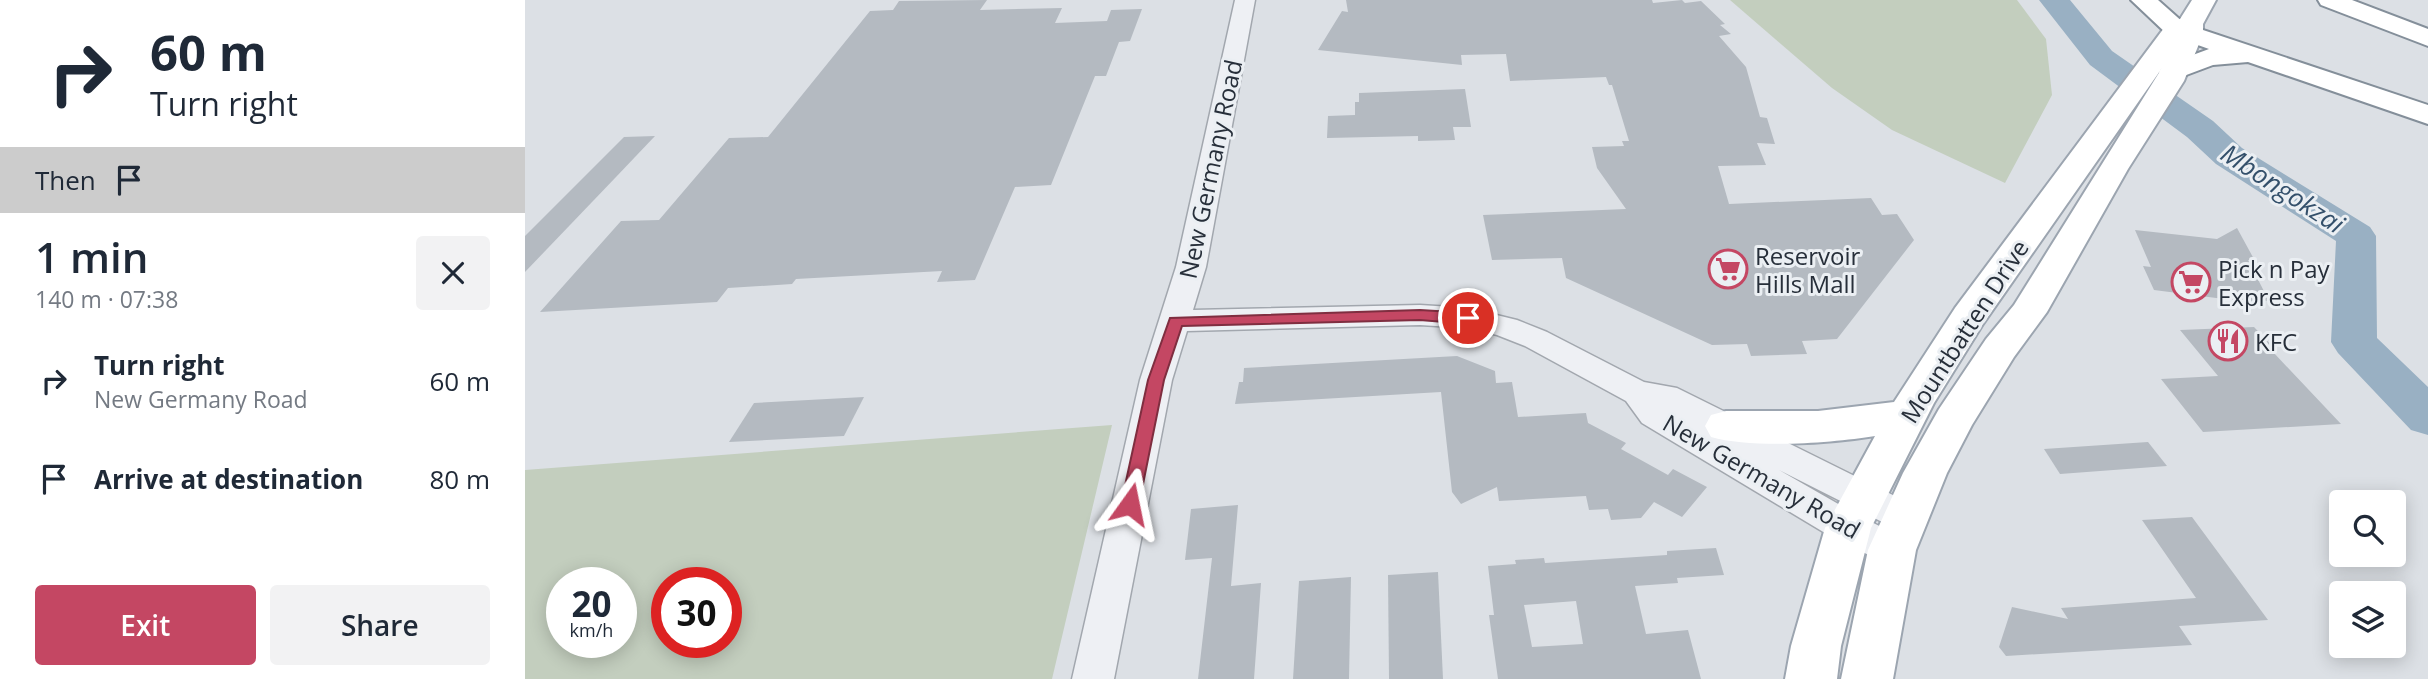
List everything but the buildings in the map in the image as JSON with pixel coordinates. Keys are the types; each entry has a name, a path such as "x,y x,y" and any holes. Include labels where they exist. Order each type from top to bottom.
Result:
{"main road":[{"path":"2143,0 2185,29 2257,57 2428,115"},
{"name":"Mountbatten Drive","path":"1811,679 1816,646 1855,513 1909,413 1968,317 2167,69 2185,29 2204,0"},
{"path":"2330,0 2428,38"},
{"path":"2382,0 2428,18"},
{"path":"2167,69 2209,57 2257,57"},
{"name":"Mountbatten Drive","path":"1867,679 1898,534 1925,473 1954,420 2000,348 2028,312 2112,169 2142,100"},
{"path":"1726,426 1844,426 1876,423 1909,413"}],"street":[{"name":"New Germany Road","path":"1245,0 1191,267 1176,321 1420,315 1468,318 1506,327 1536,339 1638,393 1665,396 1726,426 1855,513"},
{"path":"1093,679 1156,380 1176,321"},
{"name":"New Germany Road","path":"1638,393 1654,414 1898,534"}],"green space":[{"path":"1730,0 2017,0 2046,39 2052,95 2005,183 1892,130 1832,88"},
{"path":"1112,425 1052,679 525,679 525,470"}],"waterway":[{"name":"Mbongokzai","path":"2054,0 2101,58 2200,129 2229,156 2356,236 2354,342 2428,417"}],"place":[{"name":"Reservoir Hills Mall","path":"1728,269"},
{"name":"Pick n Pay Express","path":"2191,282"},
{"name":"KFC","path":"2228,341"}],"route":[{"path":"1130,504 1156,380 1176,321 1420,315 1468,318"}]}
